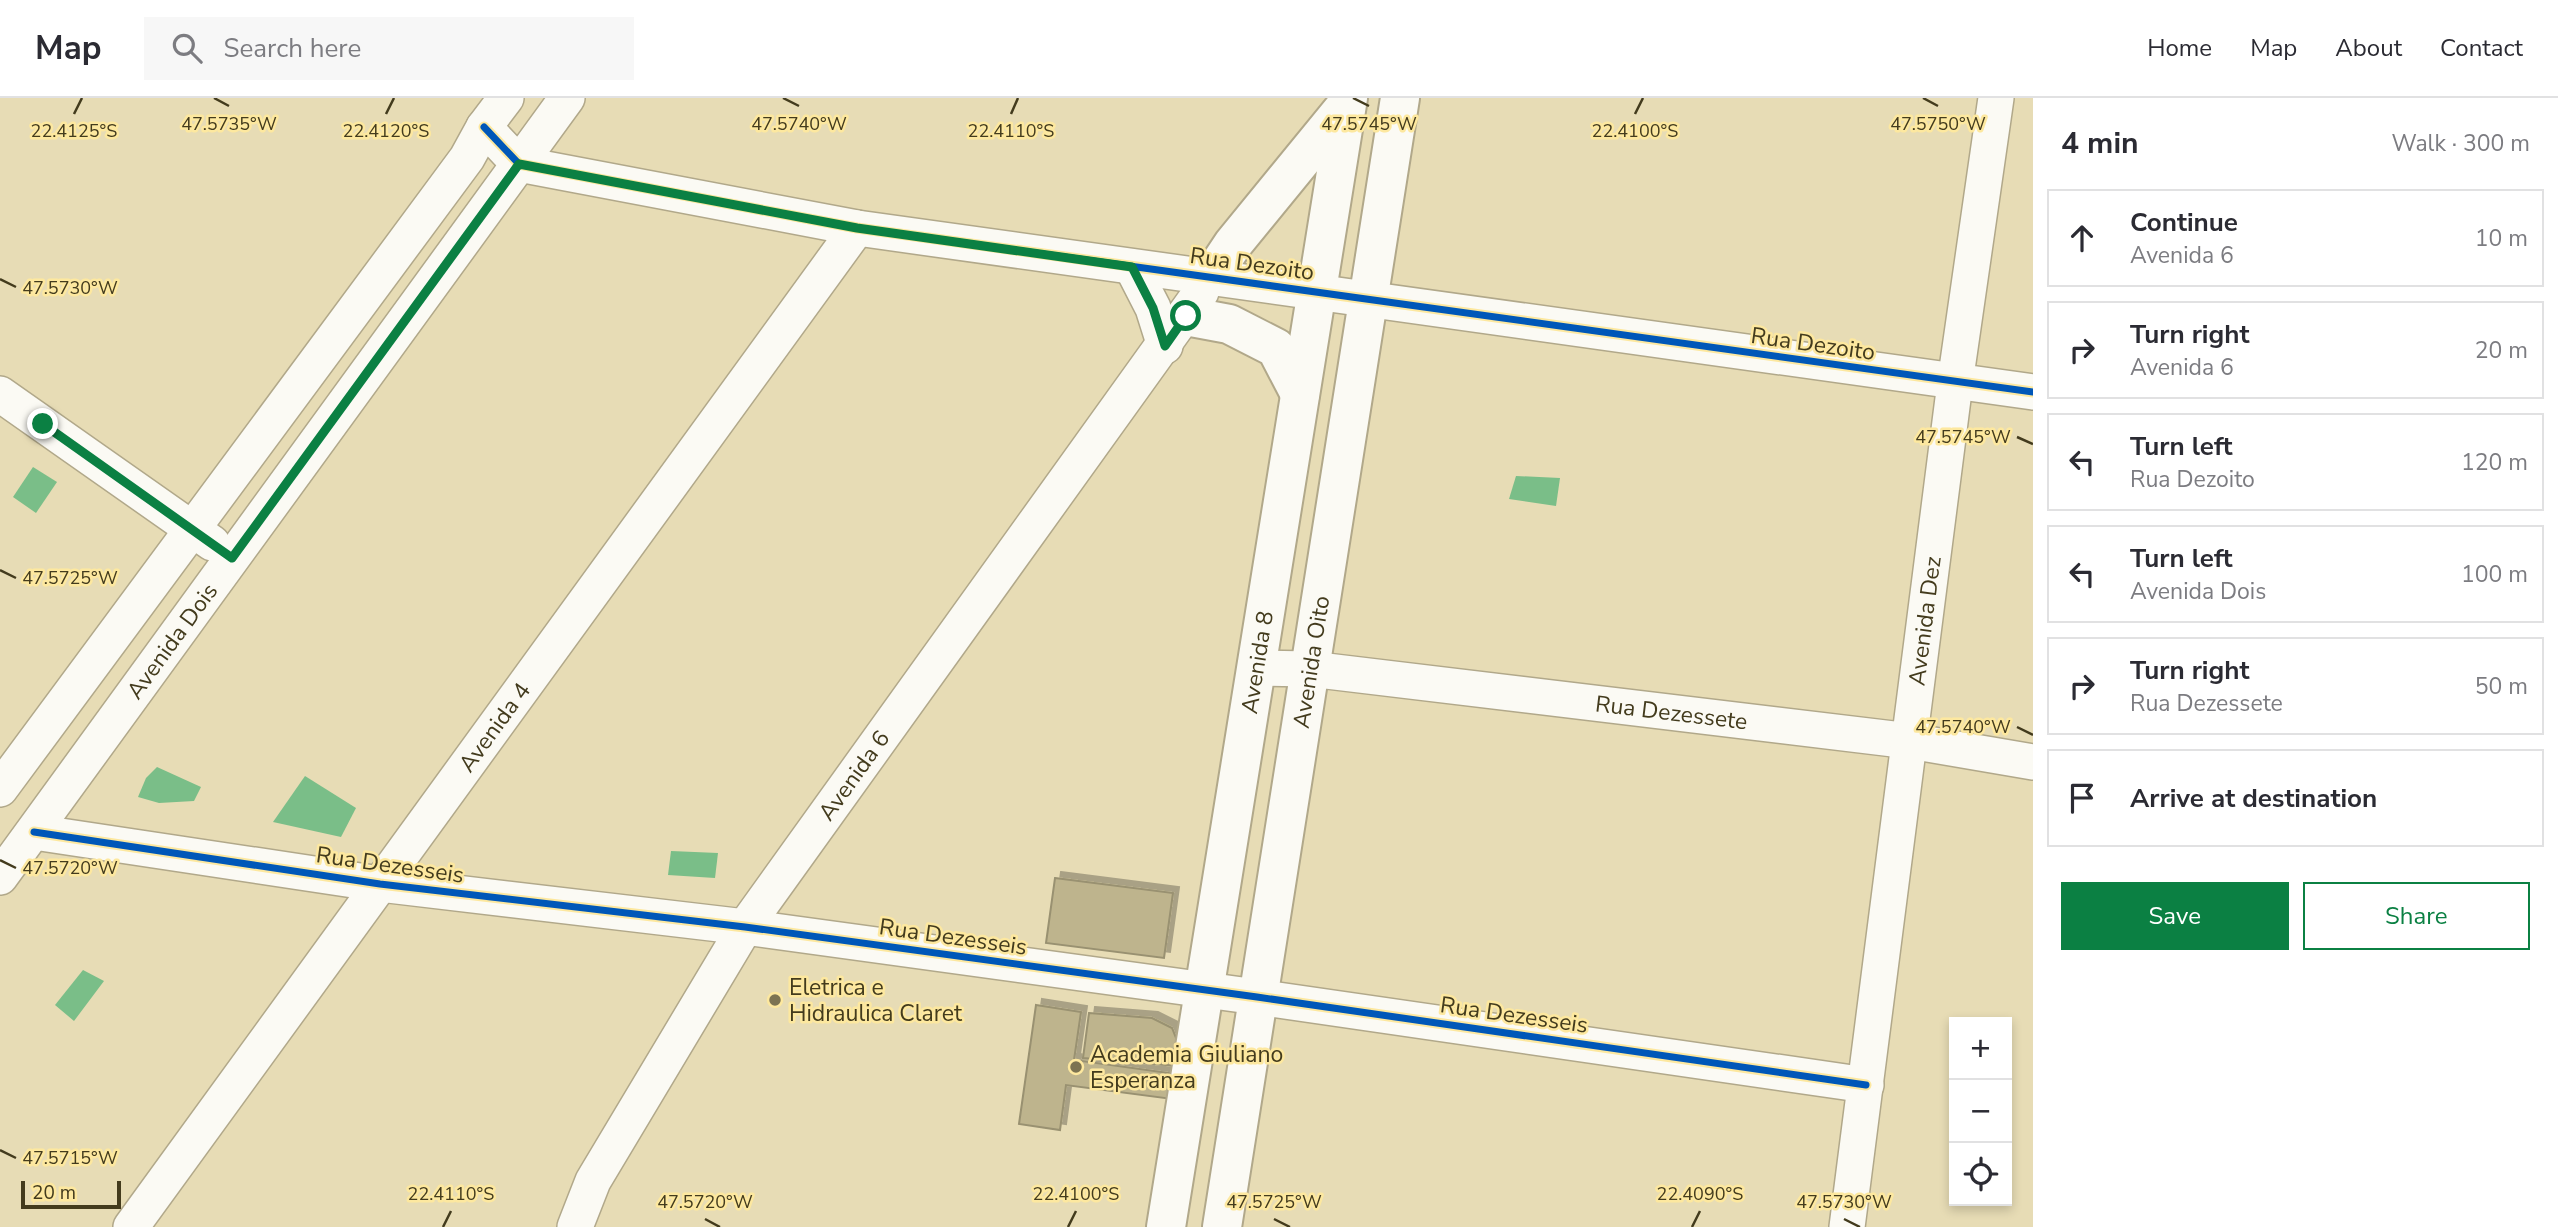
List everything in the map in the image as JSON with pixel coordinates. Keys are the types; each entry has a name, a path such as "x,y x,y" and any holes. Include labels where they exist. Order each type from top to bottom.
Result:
{"street":[{"path":"0,789 467,158 484,127 506,98"},
{"name":"Avenida Dois","path":"0,877 567,98"},
{"name":"Avenida Oito","path":"1222,1227 1400,98"},
{"name":"Avenida Dez","path":"1847,1227 1955,383 1996,98"},
{"path":"1210,277 1233,244 1347,102"},
{"name":"Avenida 8","path":"1166,1227 1347,102"},
{"path":"484,127 519,164"},
{"name":"Rua Dezoito","path":"519,164 857,228 2033,392"},
{"path":"448,181 486,209"},
{"name":"Avenida 4","path":"131,1227 857,228"},
{"path":"1132,267 1153,308 1176,331 1230,324 1276,348 1300,394"},
{"name":"Avenida 6","path":"575,1227 593,1181 745,927 1176,331 1210,277"},
{"path":"0,394 232,558"},
{"name":"Rua Dezessete","path":"1256,668 1310,669 1910,741 2033,762"},
{"name":"Rua Dezesseis","path":"34,832 380,884 745,927 1257,997 1866,1085"}],"shaded area":[{"path":"33,467 57,482 36,513 13,497"},
{"path":"1516,476 1560,478 1556,506 1509,499"},
{"path":"157,767 201,787 194,801 159,803 138,797 146,778"},
{"path":"305,776 356,808 341,837 273,822"},
{"path":"671,851 718,853 715,878 668,875"},
{"path":"83,970 104,981 74,1021 55,1005"}],"building":[{"path":"1055,878 1173,893 1164,958 1046,943"},
{"name":"Academia Giuliano Esperanza","path":"1036,1005 1081,1012 1074,1060 1176,1074 1172,1099 1066,1085 1060,1130 1019,1124"},
{"path":"1089,1013 1152,1018 1172,1028 1182,1053 1178,1066 1083,1058"}],"cycle path":[{"path":"484,127 519,164 857,228 2033,392"},
{"path":"34,832 380,884 745,927 1257,997 1866,1085"}],"place":[{"name":"Eletrica e Hidraulica Claret","path":"775,1000"},
{"name":"Academia Giuliano Esperanza","path":"1076,1067"}],"route":[{"path":"43,424 232,558 519,164 857,228 1132,267 1153,308 1165,346 1186,316"}]}
